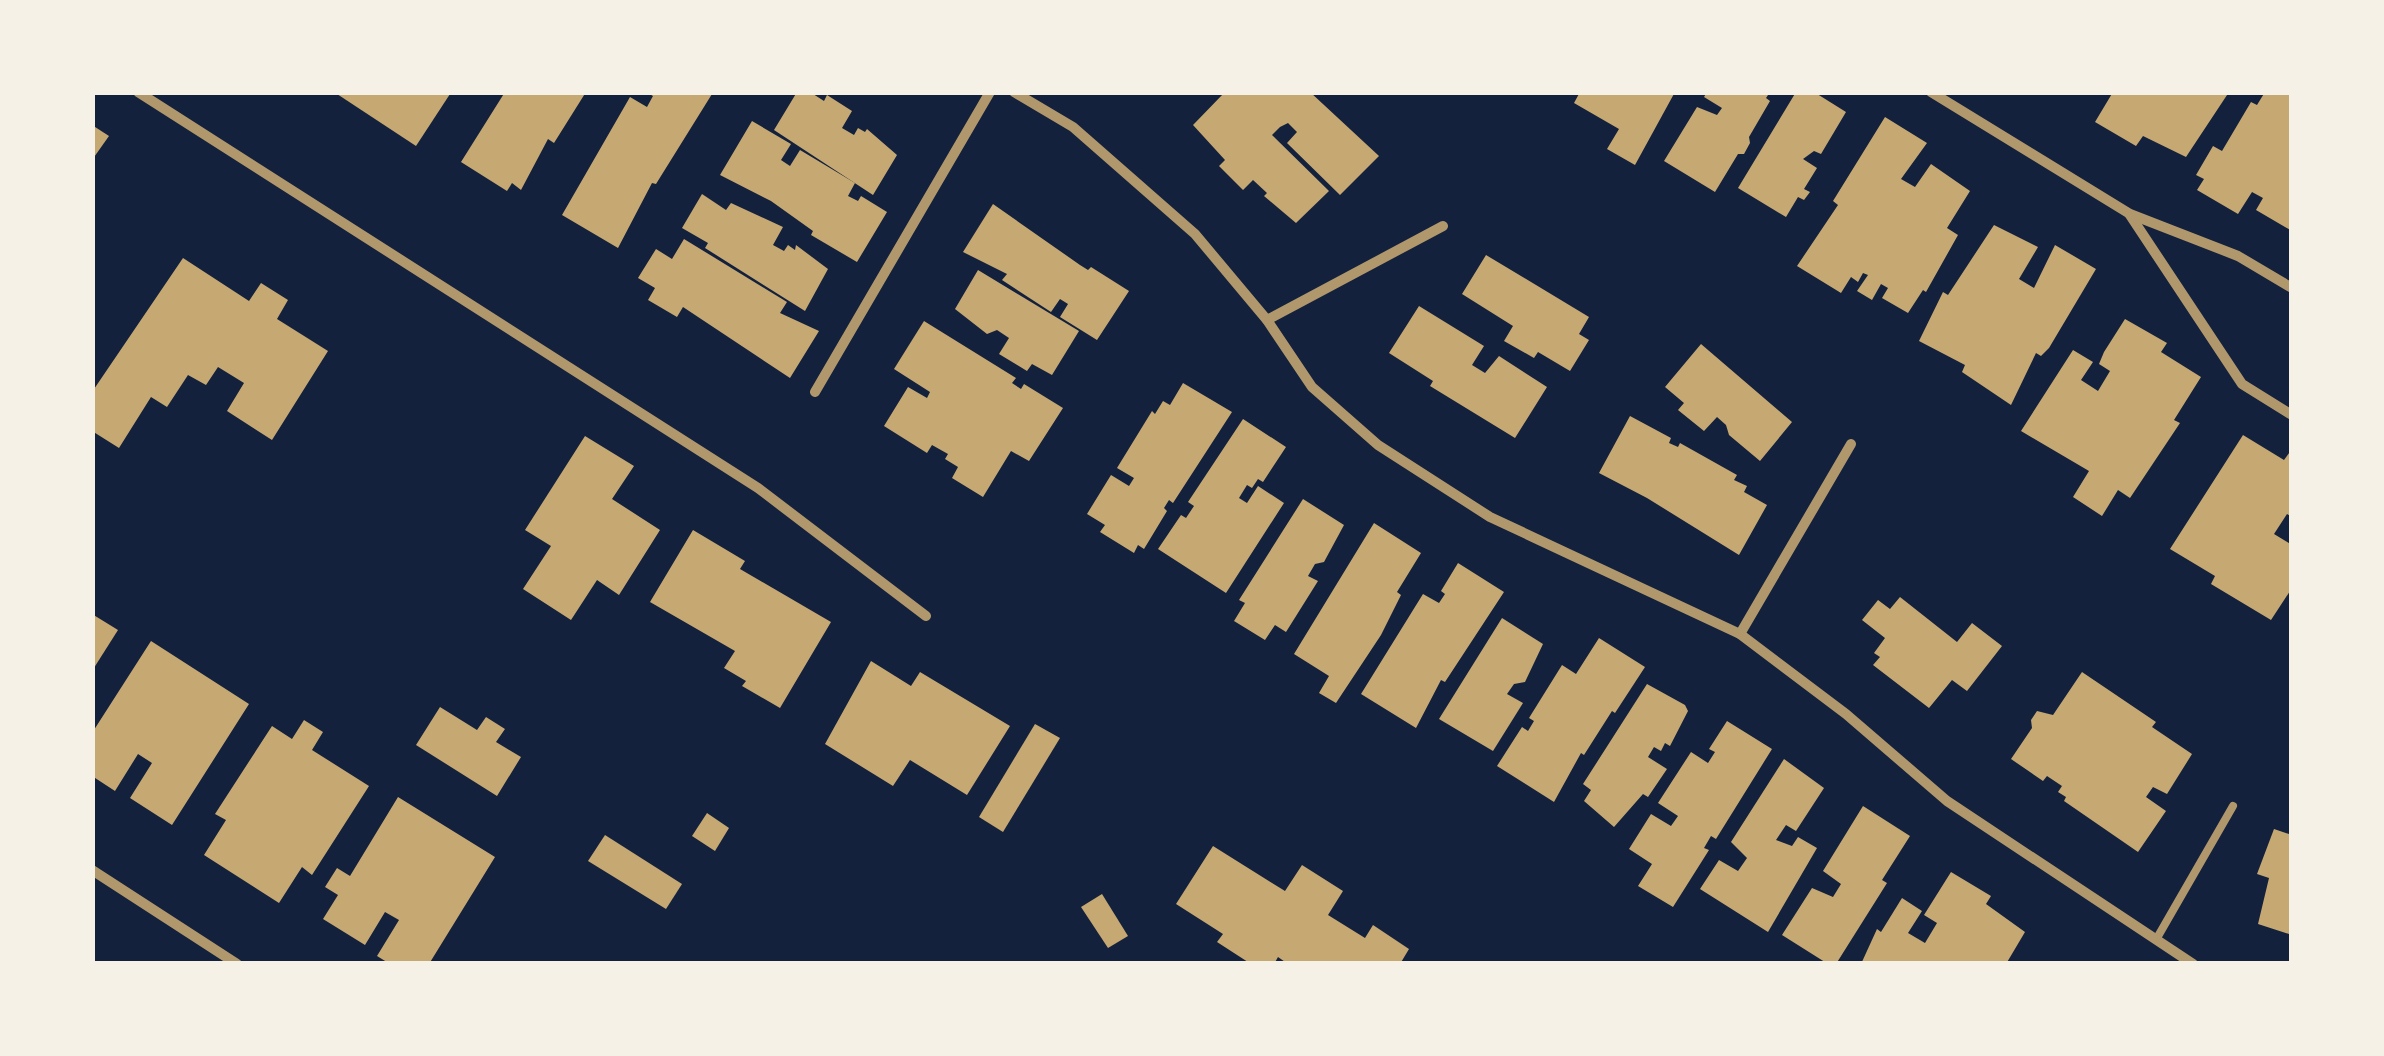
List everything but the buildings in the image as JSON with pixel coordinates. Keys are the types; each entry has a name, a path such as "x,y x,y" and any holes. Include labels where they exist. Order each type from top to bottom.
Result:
{"street":[{"path":"138,92 758,488 926,616"},
{"path":"815,392 990,92"},
{"path":"1014,92 1073,127 1195,234 1267,320 1312,387 1378,446 1490,517 1740,634 1846,714 1947,801 2192,964"},
{"path":"1931,92 2130,214 2238,256 2292,288"},
{"path":"2130,214 2242,384 2292,415"},
{"path":"1267,320 1443,226"},
{"path":"1740,634 1851,444"},
{"path":"92,870 237,964"}],"lane":[{"path":"2157,938 2233,806"}]}
